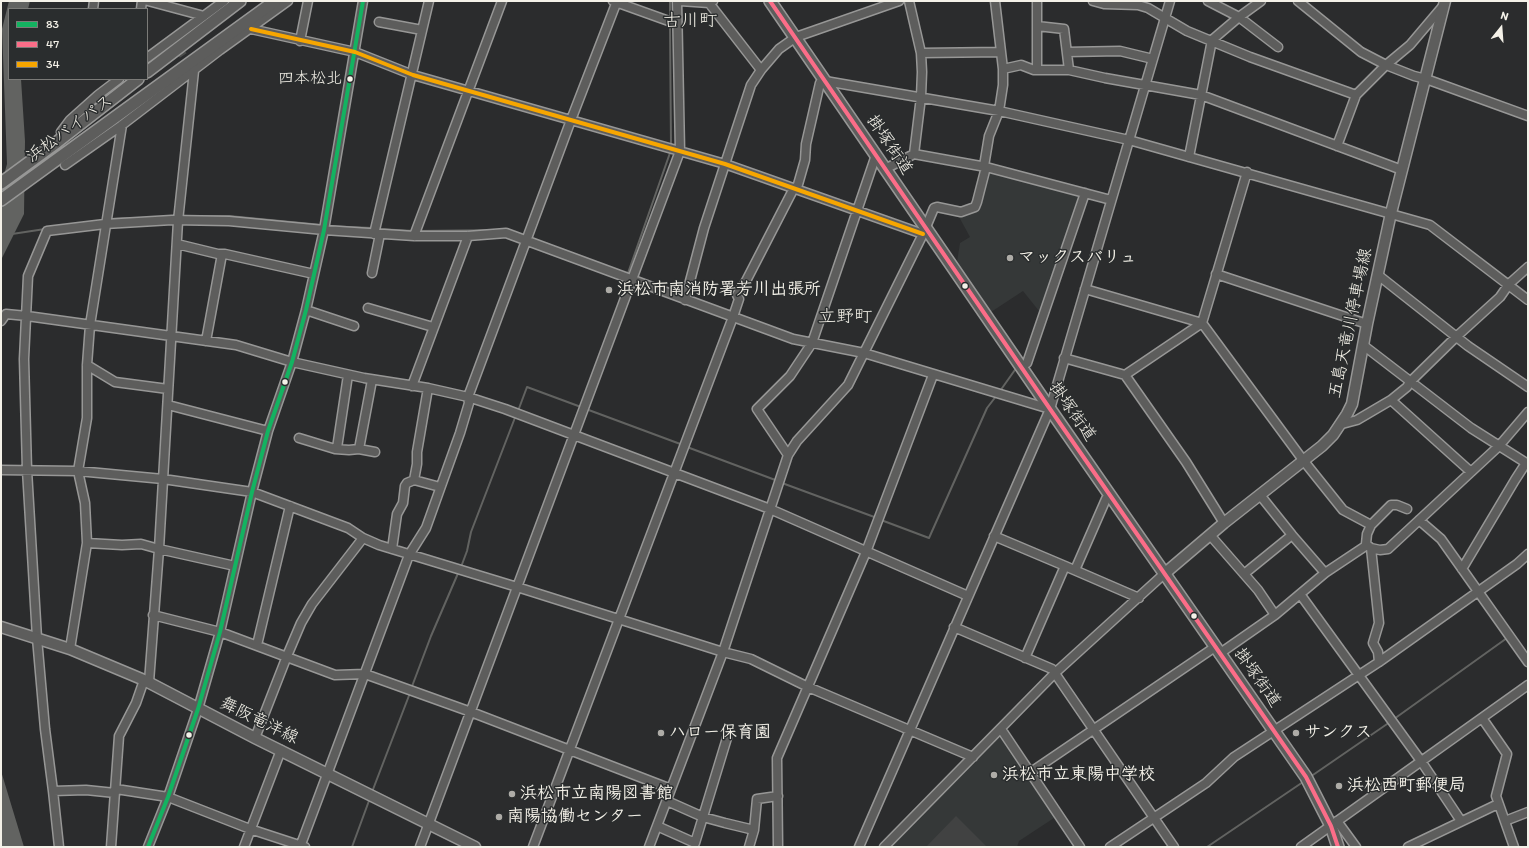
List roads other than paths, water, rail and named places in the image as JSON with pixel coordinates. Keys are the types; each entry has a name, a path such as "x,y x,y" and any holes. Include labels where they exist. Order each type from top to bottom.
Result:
{"highway":[{"path":"148,71 240,1"},
{"name":"浜松バイパス","path":"1,200 275,1"},
{"name":"掛塚街道","path":"770,1 886,169 924,231 1020,366 1308,780 1334,823 1338,847"},
{"name":"浜松バイパス","path":"1,183 59,137 137,80"}],"main road":[{"name":"五島天竜川停車場線","path":"1164,574 1224,523 1322,446 1342,424 1352,404 1367,324 1391,213 1444,3"},
{"name":"舞阪竜洋線","path":"1,627 70,649 146,681 198,709 475,847"}],"street":[{"path":"148,1 204,16"},
{"path":"212,10 213,1"},
{"path":"148,57 224,1"},
{"path":"65,166 288,1"},
{"path":"300,41 308,1"},
{"path":"148,847 168,797 198,709 220,632 252,492 268,431 292,362 306,310 324,230 363,1"},
{"path":"372,273 377,234 429,1"},
{"path":"414,236 502,1"},
{"path":"420,847 680,151 677,1"},
{"path":"680,1 711,2 761,70"},
{"path":"685,300 704,228 724,164 751,85 761,70 779,49 796,37 899,1"},
{"path":"909,1 921,53 922,72 921,97 914,154"},
{"path":"649,847 723,652 788,455 797,440 848,385 934,208 937,207 960,212 975,207 985,166 989,136 999,111 1003,86 1003,69 995,1"},
{"path":"1037,1 1037,70"},
{"path":"1093,1 1104,4 1138,5 1148,8 1187,31 1212,40 1250,57 1356,95"},
{"path":"859,847 1050,409 1170,1"},
{"path":"1208,1 1239,17 1278,47"},
{"path":"1189,157 1212,40 1261,1"},
{"path":"1298,1 1361,52 1386,65 1528,116"},
{"path":"53,791 116,791 168,797 250,829 302,846 327,773 409,555 426,528 440,487 450,464 469,403 468,397 616,2 677,24"},
{"path":"1337,146 1356,95 1386,65 1410,46 1444,3"},
{"path":"379,22 422,30"},
{"path":"1037,26 1064,29 1069,70"},
{"path":"250,29 355,52 413,75 724,164 857,210 924,231"},
{"path":"921,53 1000,52"},
{"path":"1067,52 1120,52 1153,59"},
{"path":"1003,69 1021,65 1034,70 1069,70 1145,86 1201,95 1402,170"},
{"path":"111,847 119,736 146,681 159,549 178,221 194,71"},
{"path":"59,137 70,120 118,80"},
{"path":"533,847 733,317 739,299 737,295 746,281 795,188 805,160 806,144 820,83 825,81 999,111 1129,140 1391,213 1430,225 1510,284 1528,300"},
{"path":"70,649 87,543 85,503 78,470 87,418 87,365 90,325 122,125"},
{"path":"886,169 914,154 985,166 1111,200"},
{"path":"788,455 758,410 790,376 812,343 876,155"},
{"path":"1125,375 1202,323 1247,172"},
{"path":"1020,366 1027,362 1085,193"},
{"path":"59,847 45,729 37,638 27,470 24,359 28,276 47,231 105,224 159,221 230,221 324,230 414,236 468,236 506,233 527,238 632,280 792,339 864,353 1050,409"},
{"path":"412,386 468,236"},
{"path":"177,244 314,274"},
{"path":"206,341 222,254"},
{"path":"1342,424 1357,420 1391,400 1407,387 1410,382 1456,337 1500,297 1510,284 1528,266"},
{"path":"1216,274 1367,324"},
{"path":"1378,275 1456,337 1528,387"},
{"path":"1085,289 1202,323 1303,460 1343,510 1371,525"},
{"path":"368,308 433,327"},
{"path":"306,310 354,326"},
{"path":"1,321 6,314 27,316 206,341 236,346 292,362 348,375 428,388 468,397 674,472 770,509 968,596"},
{"path":"1363,345 1471,428 1527,464 1515,480 1462,569"},
{"path":"1064,358 1125,375 1186,462 1224,523"},
{"path":"87,365 115,382 168,389"},
{"path":"337,448 348,375"},
{"path":"778,847 777,758 866,552 933,375"},
{"path":"359,449 372,380"},
{"path":"414,480 417,464 417,452 428,388"},
{"path":"1391,400 1471,472"},
{"path":"168,405 268,431"},
{"path":"1031,772 1094,730 1275,615 1326,573 1369,547 1380,550 1388,549 1498,446 1528,412"},
{"path":"299,438 337,448 348,450 359,449 375,452"},
{"path":"1,470 78,470 163,479 252,492 348,528 363,538 379,545 723,652 751,659 808,687 973,757"},
{"path":"392,549 397,514 403,503 405,486 407,483 414,480 440,487"},
{"path":"1260,495 1292,535 1326,573"},
{"path":"1075,570 1106,499 1110,496"},
{"path":"1379,662 1378,652 1373,643 1379,623 1366,534 1371,525 1391,505 1397,505 1406,509"},
{"path":"257,645 290,506"},
{"path":"1419,520 1441,539 1478,592 1526,656"},
{"path":"1210,535 1258,590 1275,615"},
{"path":"1244,574 1292,535"},
{"path":"994,536 1139,598"},
{"path":"256,738 286,656 301,623 312,604 363,538"},
{"path":"87,543 122,545 141,544 235,566"},
{"path":"1110,847 1206,783 1234,757 1273,730 1379,662 1517,564 1528,554"},
{"path":"1025,658 1065,566"},
{"path":"884,847 1055,672 1164,574"},
{"path":"1300,594 1421,761 1461,821"},
{"path":"153,615 220,632 335,675 365,674 471,712 671,789"},
{"path":"954,627 1052,668 1174,847"},
{"path":"1301,847 1528,685"},
{"path":"1482,718 1507,754 1496,796 1514,847"},
{"path":"1001,728 1080,847"},
{"path":"695,845 727,738"},
{"path":"244,847 282,750"},
{"path":"749,847 754,830 757,799 778,796"},
{"path":"666,801 703,817 754,830"},
{"path":"1408,847 1498,804"},
{"path":"1505,821 1528,812"},
{"path":"1334,823 1356,847"},
{"path":"657,826 695,845 704,847"}],"waterway":[{"path":"670,1 670,20"},
{"path":"670,24 671,146"},
{"path":"624,273 628,273 671,150"},
{"path":"181,216 229,216 322,225"},
{"path":"109,219 131,218"},
{"path":"327,226 372,228"},
{"path":"12,234 45,229"},
{"path":"378,229 414,231"},
{"path":"418,231 500,230"},
{"path":"1000,391 1017,367"},
{"path":"518,411 527,387 581,407"},
{"path":"881,520 929,538 987,408 997,395"},
{"path":"586,409 683,445"},
{"path":"461,567 467,551 471,532 516,415"},
{"path":"687,447 778,481"},
{"path":"782,483 877,518"},
{"path":"411,689 431,636 459,571"},
{"path":"1394,719 1507,638"},
{"path":"372,792 410,693"},
{"path":"1310,777 1390,722"},
{"path":"970,753 998,725"},
{"path":"961,763 967,757"},
{"path":"1207,847 1303,782"},
{"path":"352,847 370,798"}],"tunnel":[{"path":"172,39 191,67"}],"place":[{"name":"四本松北","path":"350,79"},
{"name":"マックスバリュ","path":"1010,258"},
{"name":"浜松市南消防署芳川出張所","path":"609,290"},
{"name":"ハロー保育園","path":"661,733"},
{"name":"サンクス","path":"1296,733"},
{"name":"浜松市立東陽中学校","path":"994,775"},
{"name":"浜松西町郵便局","path":"1339,786"},
{"name":"浜松市立南陽図書館","path":"512,794"},
{"name":"南陽協働センター","path":"499,817"}],"district":[{"name":"古川町","path":"690,21"},
{"name":"立野町","path":"845,317"}]}
